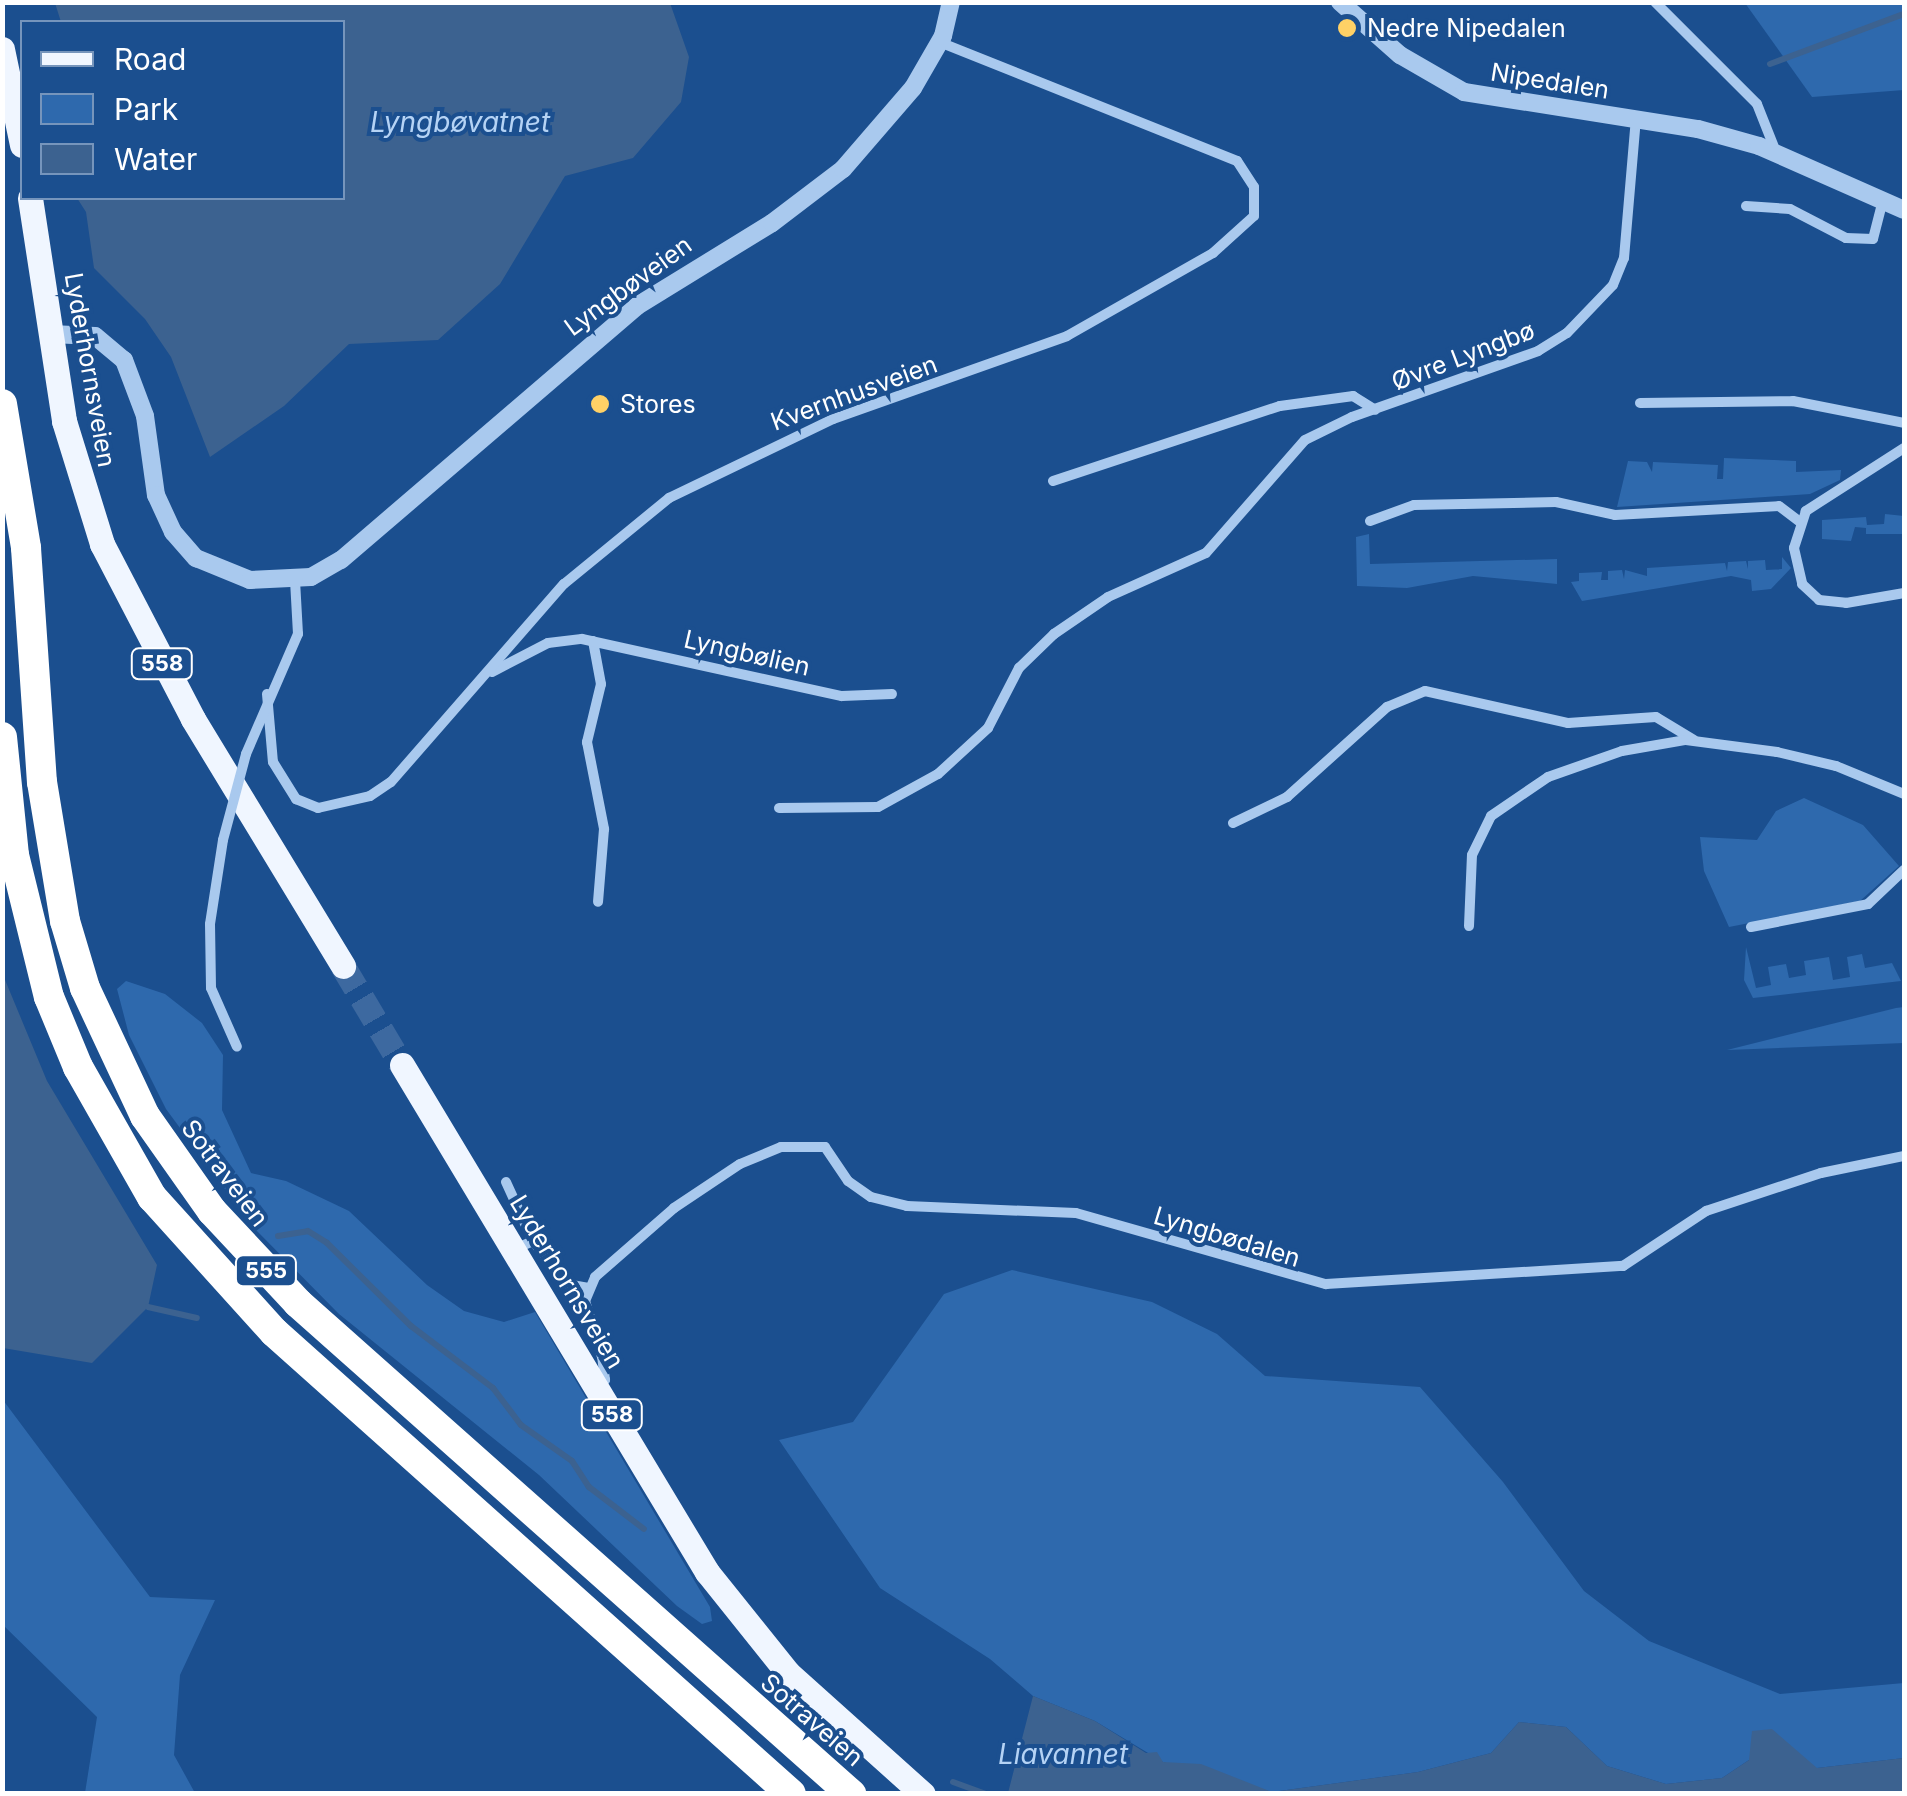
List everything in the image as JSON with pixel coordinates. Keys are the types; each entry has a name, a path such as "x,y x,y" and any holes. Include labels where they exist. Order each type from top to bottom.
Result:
{"highway":[{"name":"Sotraveien","path":"2,404 26,548 42,782 64,921 92,1004 146,1116 212,1212 298,1303 851,1794"},
{"name":"555","path":"2,737 14,856 49,997 78,1068 152,1197 274,1332 791,1794"}],"main road":[{"path":"2,49 20,134"},
{"name":"Lyderhornsveien","path":"30,200 74,460 119,584 342,966"},
{"name":"Lyderhornsveien","path":"402,1065 523,1246 595,1387 739,1616 816,1700 923,1794"}],"street":[{"name":"Lyngbøveien","path":"51,334 95,336 124,360 138,385 156,495 182,545 233,576 295,581 340,560 637,306 772,224 842,169 913,88 939,42 952,2"},
{"name":"Nipedalen","path":"1340,2 1400,55 1464,92 1698,129 1777,154 1904,210"},
{"path":"1655,2 1757,104 1777,154"},
{"name":"Kvernhusveien","path":"267,694 268,741 282,784 318,808 345,806 391,782 564,584 669,498 833,419 1067,336 1233,240 1254,216 1254,186 1237,161 939,42"},
{"name":"Øvre Lyngbø","path":"779,808 878,807 938,774 988,728 1020,668 1054,634 1108,598 1206,553 1292,450 1328,427 1550,345 1596,304 1618,277 1631,234 1636,119"},
{"path":"1746,206 1790,209 1846,238 1873,239 1883,200"},
{"name":"Øvre Lyngbø","path":"1053,481 1280,406 1353,396 1375,410"},
{"path":"1640,403 1792,401 1904,423"},
{"path":"1904,448 1816,502 1800,522 1795,562 1802,584 1819,600 1846,603 1904,593"},
{"path":"1370,521 1414,504 1556,502 1615,516 1779,506 1800,522"},
{"path":"236,1047 211,988 212,907 222,840 246,754 267,694 298,634 295,581"},
{"path":"593,640 602,684 587,742 604,829 598,902"},
{"name":"Lyngbølien","path":"487,674 548,642 593,640 842,696 892,694"},
{"path":"1233,823 1287,797 1386,707 1425,691 1568,723 1656,717 1695,740 1819,760 1904,794"},
{"path":"1470,926 1472,855 1505,804 1574,767 1695,740"},
{"path":"1751,927 1868,904 1904,870"},
{"name":"Lyngbødalen","path":"589,1288 626,1245 711,1182 767,1152 807,1143 825,1147 848,1181 871,1197 907,1206 1076,1213 1326,1284 1623,1266 1706,1211 1864,1162 1904,1156"},
{"path":"506,1182 523,1246 566,1284 589,1288 586,1310 605,1380 595,1387"}],"green space":[{"path":"1745,3 1904,3 1904,90 1812,97"},
{"path":"1724,458 1796,461 1796,472 1841,470 1840,480 1810,494 1617,507 1628,461 1647,462 1652,472 1653,462 1718,465 1717,479 1723,479"},
{"path":"1885,514 1904,516 1904,534 1866,534 1866,528 1855,527 1851,541 1822,539 1822,520 1866,517 1867,525 1884,524"},
{"path":"1369,534 1370,564 1557,559 1557,584 1473,576 1407,588 1357,586 1356,537"},
{"path":"1782,557 1791,568 1771,589 1752,591 1751,580 1731,576 1582,601 1571,582 1579,581 1579,573 1602,572 1601,580 1608,580 1608,571 1622,570 1624,579 1625,570 1647,576 1647,568 1725,563 1727,571 1728,562 1746,561 1748,569 1748,561 1765,560 1766,570 1782,569"},
{"path":"1804,798 1863,825 1899,866 1860,901 1729,927 1704,871 1700,837 1757,840 1776,811"},
{"path":"1746,947 1756,988 1771,985 1768,967 1786,964 1789,978 1806,975 1804,961 1829,957 1833,980 1850,977 1847,957 1862,954 1865,968 1892,963 1901,981 1753,998 1744,980"},
{"path":"126,981 165,994 202,1023 223,1055 222,1110 251,1173 286,1181 349,1211 427,1285 464,1311 504,1322 535,1312 710,1607 712,1621 702,1624 677,1606 539,1475 339,1314 253,1227 166,1109 129,1035 117,989"},
{"path":"1904,1007 1904,1043 1727,1050 1896,1008"},
{"path":"1012,1270 1152,1302 1217,1334 1265,1376 1420,1387 1503,1482 1584,1591 1649,1641 1780,1694 1904,1683 1904,1758 1817,1768 1749,1760 1722,1778 1666,1784 1607,1766 1566,1727 1519,1722 1491,1753 1418,1772 1272,1792 1163,1762 1095,1721 1033,1696 990,1659 880,1588 779,1440 853,1422 944,1294"},
{"path":"3,1400 150,1597 215,1600 180,1675 174,1755 195,1793 85,1793 97,1717 3,1625"}],"water":[{"name":"Lyngbøvatnet","path":"55,3 670,3 689,57 681,102 633,158 565,176 500,284 438,340 349,344 284,406 210,457 171,357 145,319 94,268 86,212 78,200 345,200 345,20 60,20"},
{"path":"3,975 47,1081 157,1265 148,1307 92,1363 3,1348"},
{"name":"Liavannet","path":"1033,1696 1095,1721 1146,1753 1157,1752 1163,1762 1201,1764 1272,1792 1418,1772 1491,1753 1519,1722 1566,1727 1607,1766 1666,1784 1722,1778 1749,1760 1752,1731 1772,1729 1817,1768 1904,1758 1904,1793 1008,1793"}],"waterway":[{"path":"1770,64 1904,14"},
{"path":"278,1236 308,1231 327,1243 411,1326 493,1388 521,1425 572,1461 589,1487 644,1529"},
{"path":"148,1307 197,1318"},
{"path":"953,1782 986,1794"}],"tunnel":[{"path":"343,966 402,1065"}],"place":[{"name":"Nedre Nipedalen","path":"1347,28"},
{"name":"Stores","path":"600,404"}]}
